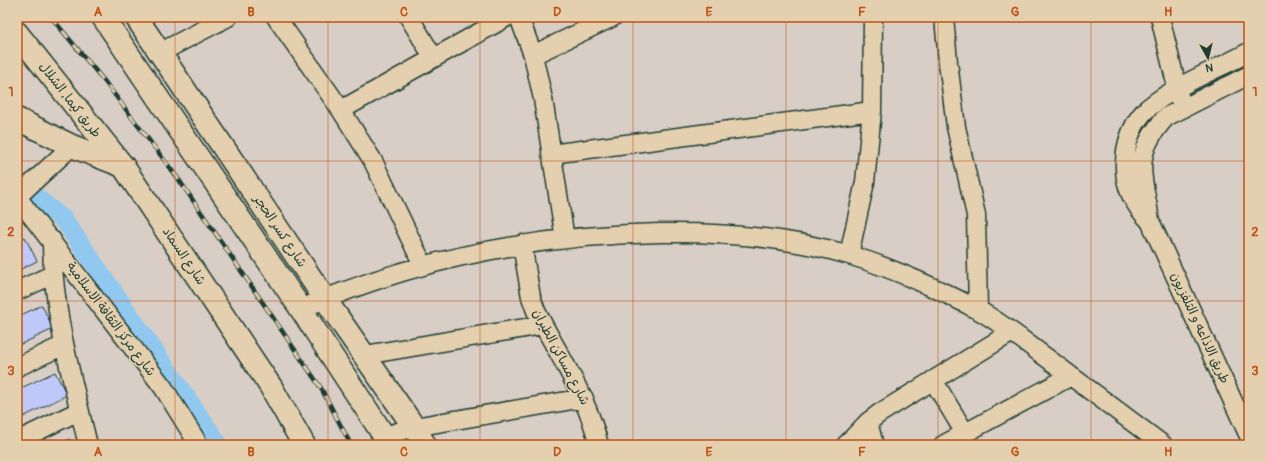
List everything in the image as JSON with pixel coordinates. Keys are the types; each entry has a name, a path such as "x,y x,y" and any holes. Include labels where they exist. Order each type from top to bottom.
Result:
{"main road":[{"name":"شارع كسر الحجر","path":"103,17 301,309 387,441"},
{"name":"شارع كسر الحجر","path":"136,17 161,52 325,299 420,436"},
{"name":"طريق كيما, الشلال","path":"17,33 123,166"},
{"path":"17,119 72,146 123,166"},
{"name":"شارع السماد","path":"123,166 271,387 304,445"}],"street":[{"path":"161,52 228,17"},
{"path":"276,17 341,110 372,161 423,265"},
{"path":"409,17 433,57"},
{"path":"341,110 433,57 507,17"},
{"path":"519,17 533,55 543,99 564,238"},
{"path":"533,55 613,17"},
{"path":"850,255 865,182 872,111 873,17"},
{"path":"944,17 956,127 976,215 978,310"},
{"path":"1160,17 1176,89 1183,107"},
{"name":"طريق الاذاعه و التلفزيون","path":"1150,221 1139,210 1128,189 1124,172 1125,155 1129,138 1140,118 1147,109 1176,89 1249,52"},
{"name":"طريق الاذاعه و التلفزيون","path":"1249,75 1183,107 1166,117 1156,128 1148,141 1143,155 1142,170 1142,185 1150,221 1249,436"},
{"path":"551,154 872,111"},
{"path":"17,197 72,146"},
{"name":"شارع مركز الثقافة الاسلامية","path":"17,197 52,240 163,387 199,445"},
{"path":"301,309 375,280 423,265 522,244 564,238 632,233 705,232 778,239 850,255 916,280 978,310 1012,332 1071,376 1145,439 1163,445"},
{"path":"52,240 52,275 64,345 88,445"},
{"name":"شارع مساكن الطيران","path":"522,244 531,297 543,325 584,398 594,424 599,445"},
{"path":"17,291 52,275"},
{"path":"364,355 543,325"},
{"path":"846,445 868,422 1012,332"},
{"path":"17,367 64,345"},
{"path":"943,445 1071,376"},
{"path":"933,380 965,433"},
{"path":"387,441 420,436 584,398"},
{"path":"17,441 80,411"},
{"path":"868,422 874,445"}],"building":[{"path":"25,237 37,261 17,271 17,242"},
{"path":"42,305 53,329 17,346 17,317"},
{"path":"55,372 67,395 17,420 17,390"},
{"path":"70,439 73,445 57,445"}],"waterway":[{"path":"17,182 64,220 219,445"}],"railway":[{"path":"51,17 105,82 177,177 321,388 351,445"}]}
